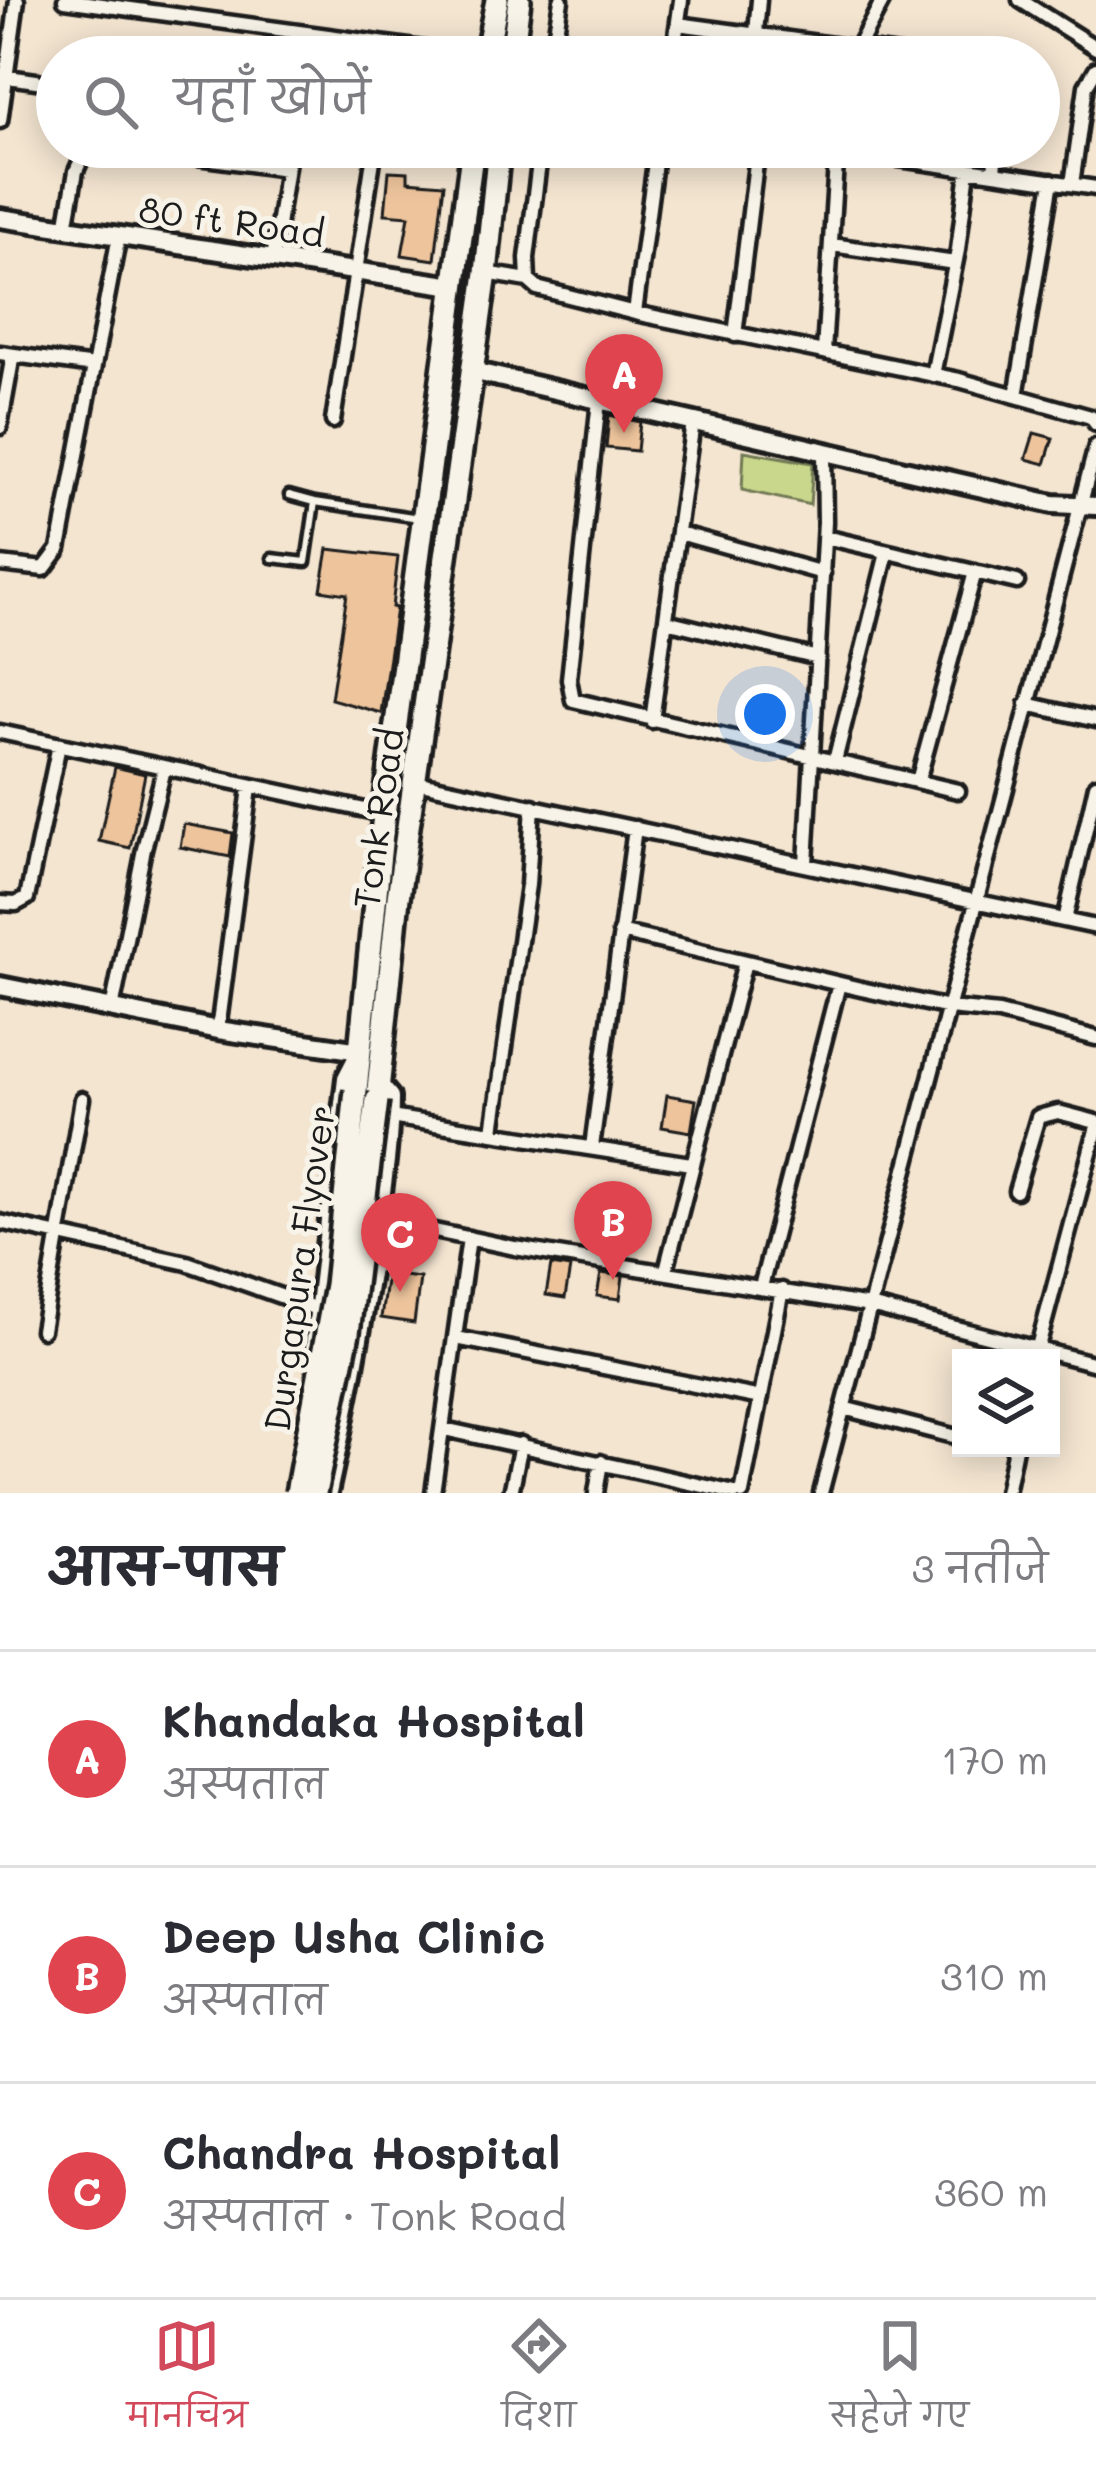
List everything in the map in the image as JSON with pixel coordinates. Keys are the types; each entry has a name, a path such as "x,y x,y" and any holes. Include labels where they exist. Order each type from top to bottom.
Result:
{"main road":[{"path":"489,36 497,0"},
{"path":"515,36 519,0"},
{"name":"Tonk Road","path":"360,1051 384,814 469,168"},
{"name":"Tonk Road","path":"376,1098 398,898 497,168"},
{"name":"Durgapura Flyover","path":"315,1493 348,1333 376,1098 360,1051"},
{"name":"Durgapura Flyover","path":"297,1493 376,1098"}],"street":[{"path":"0,122 17,0"},
{"path":"65,0 315,36"},
{"path":"555,36 561,0"},
{"path":"676,36 681,0"},
{"path":"757,33 759,0"},
{"path":"859,36 883,0"},
{"path":"1020,0 1096,48"},
{"path":"678,24 773,36"},
{"path":"1072,184 1086,86 1096,69"},
{"path":"8,77 36,81"},
{"path":"66,228 77,168"},
{"path":"273,259 286,169 279,168"},
{"path":"333,421 372,168"},
{"path":"528,280 538,168"},
{"path":"635,313 654,168"},
{"path":"735,335 755,168"},
{"path":"824,352 836,168"},
{"path":"956,168 1096,188"},
{"path":"994,168 994,173"},
{"path":"932,375 968,170"},
{"path":"1016,396 1052,181"},
{"name":"80 ft Road","path":"0,218 454,286"},
{"path":"0,564 44,569 59,549 119,236"},
{"path":"832,245 955,263"},
{"path":"486,273 528,280 537,288 635,313 932,375 1091,417 1096,424"},
{"path":"0,427 7,354 94,365"},
{"path":"472,371 1053,504 1087,506"},
{"path":"598,401 569,693 580,704 958,791"},
{"path":"652,721 693,422"},
{"path":"820,1493 1027,704 1087,506 1096,446"},
{"path":"806,863 825,537 824,452"},
{"path":"679,533 823,573"},
{"path":"825,537 1017,582"},
{"path":"835,761 887,553"},
{"path":"918,781 974,572"},
{"path":"667,621 818,658"},
{"path":"1027,704 1096,720"},
{"path":"0,732 384,814"},
{"path":"0,903 16,904 26,898 59,746"},
{"path":"112,1009 164,769"},
{"path":"416,782 1096,927"},
{"path":"1064,920 1096,785"},
{"path":"218,1030 250,788"},
{"path":"493,1131 528,885 533,806"},
{"path":"592,1147 635,828"},
{"path":"620,932 1096,1038"},
{"path":"666,1270 745,962"},
{"path":"761,1287 839,984"},
{"path":"0,986 218,1030 360,1051"},
{"name":"Tonk Road","path":"287,1493 320,1310 346,1078 360,1051"},
{"path":"376,1098 493,1131 692,1163"},
{"name":"Tonk Road","path":"328,1493 378,1219 376,1098"},
{"path":"42,1330 82,1099"},
{"path":"1016,1190 1034,1123 1042,1114 1058,1112 1096,1126 1037,1349"},
{"path":"378,1219 870,1306 1022,1349"},
{"path":"0,1222 187,1263 320,1310"},
{"path":"433,1493 469,1238"},
{"path":"443,1429 739,1493 782,1290"},
{"path":"456,1338 761,1398"},
{"path":"1060,1357 1096,1364"},
{"path":"843,1408 952,1436"},
{"path":"304,1409 345,1418"},
{"path":"511,1493 521,1444"},
{"path":"1006,1493 1012,1457"},
{"path":"596,1493 602,1462"}],"lane":[{"path":"289,495 423,519"},
{"path":"272,558 306,562 315,502"}],"green space":[{"path":"744,451 813,463 810,505 742,490"}],"building":[{"path":"389,171 408,172 408,181 444,184 435,260 402,255 409,216 385,214"},
{"path":"609,415 640,422 637,451 606,448"},
{"path":"1034,433 1053,438 1045,464 1026,459"},
{"path":"328,549 398,557 381,713 331,699 347,594 321,590"},
{"path":"115,767 145,774 130,848 99,841"},
{"path":"184,824 233,833 230,857 180,847"},
{"path":"667,1095 696,1100 691,1132 662,1127"},
{"path":"551,1265 570,1268 565,1298 546,1295"},
{"path":"601,1273 623,1276 620,1299 597,1296"},
{"path":"387,1274 420,1278 414,1323 381,1318"}],"place":[{"name":"Khandaka Hospital","path":"624,433"},
{"name":"Deep Usha Clinic","path":"613,1280"},
{"name":"Chandra Hospital","path":"400,1292"}]}
